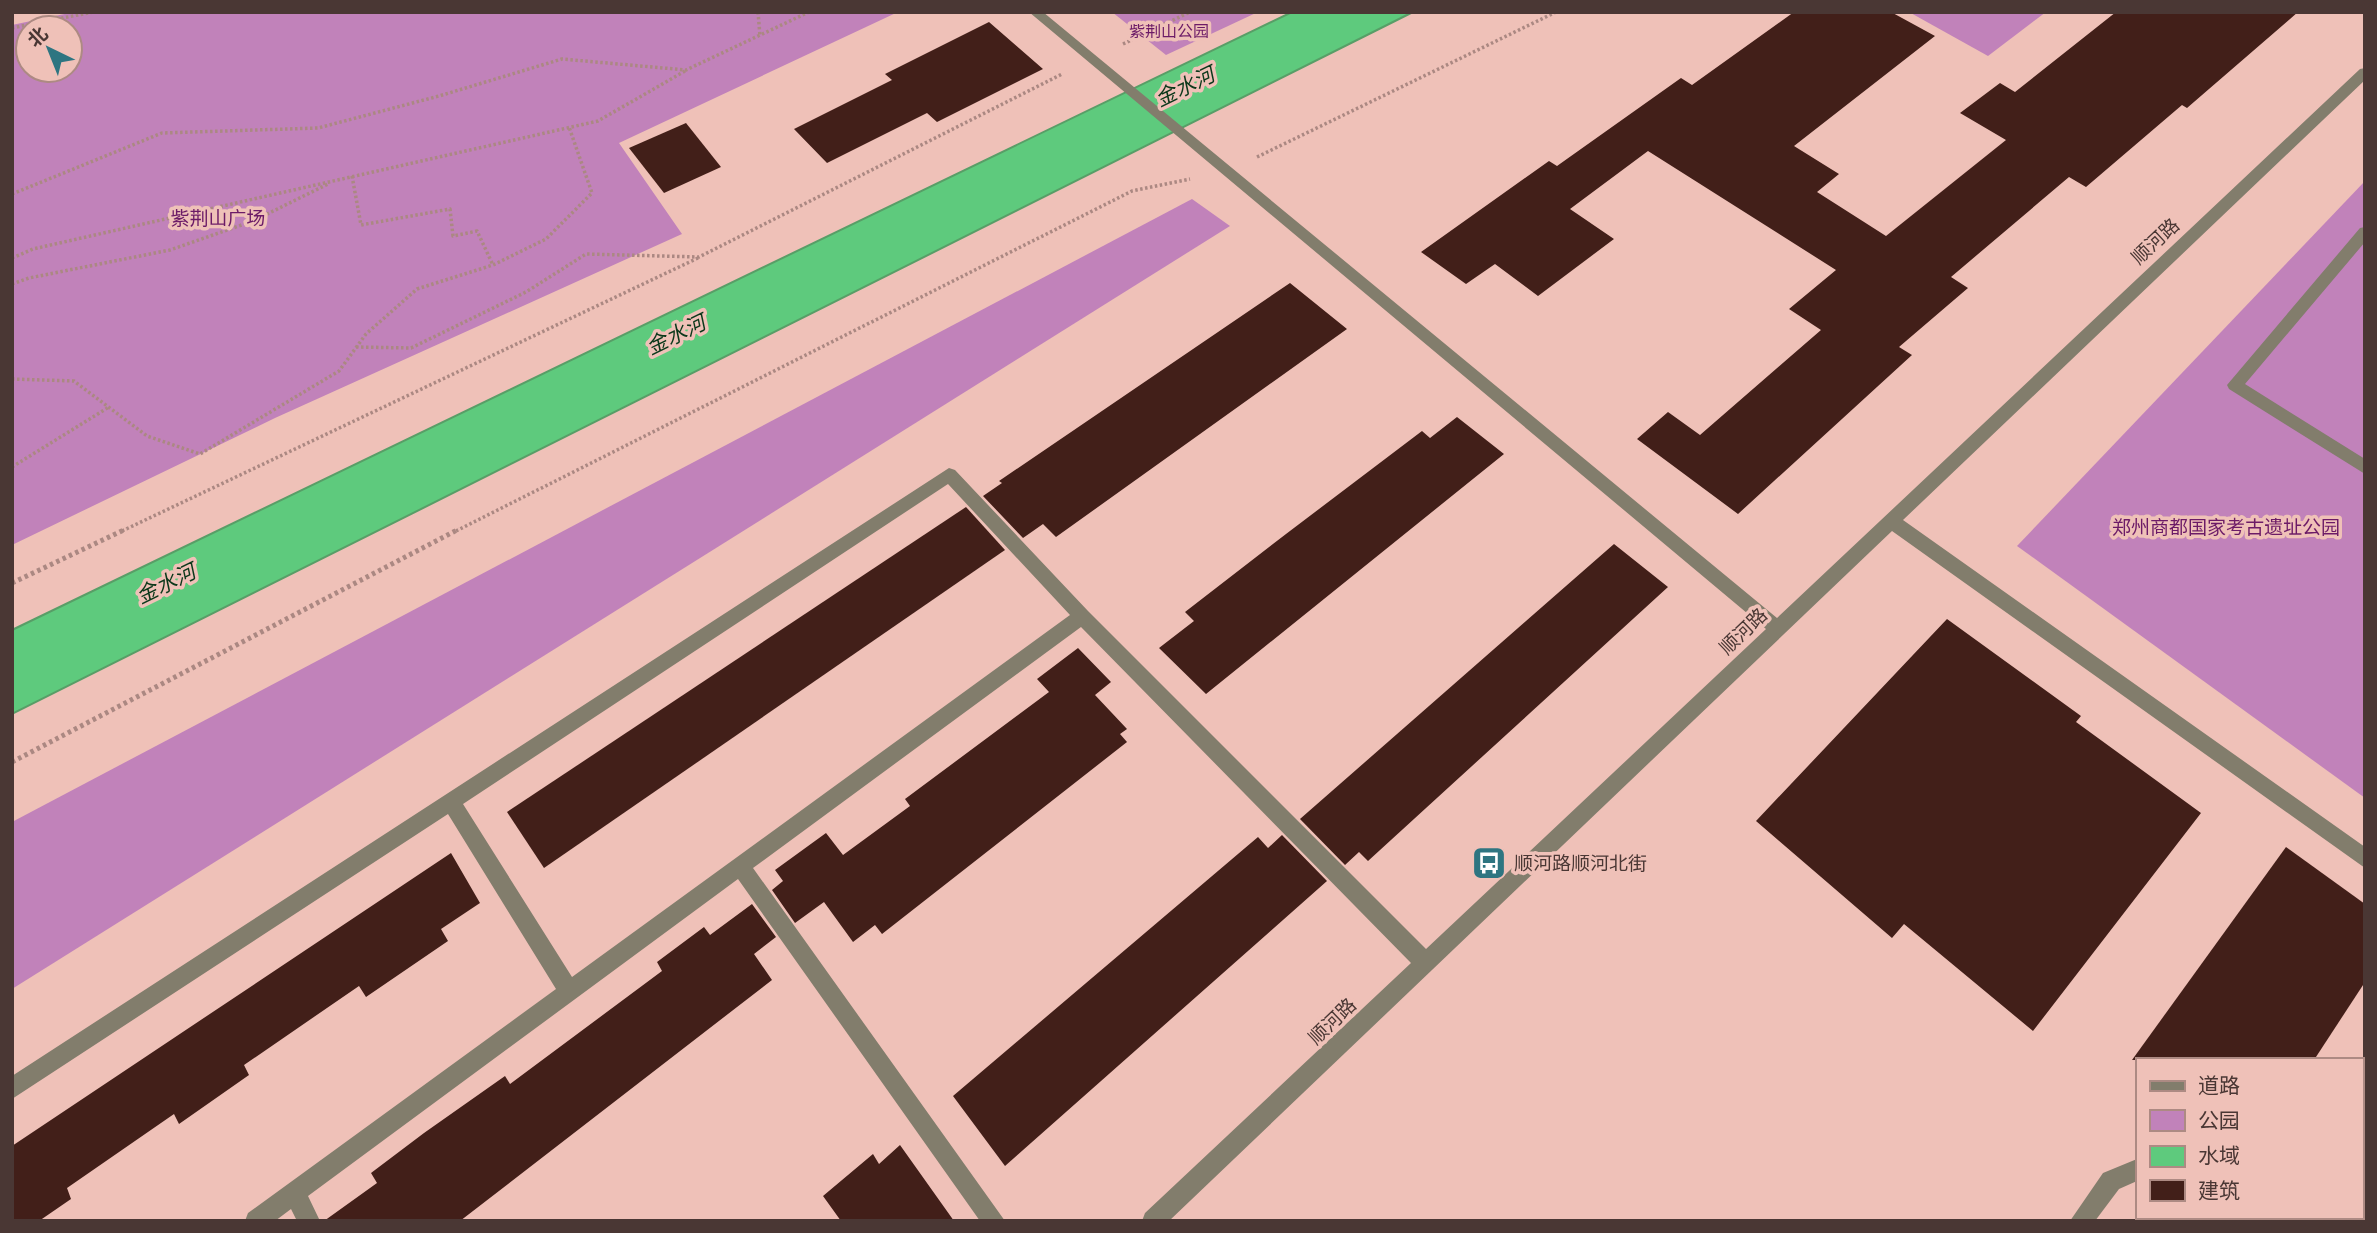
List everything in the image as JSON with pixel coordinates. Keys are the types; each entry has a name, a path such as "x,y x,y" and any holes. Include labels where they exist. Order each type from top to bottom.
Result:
{"street":[{"path":"1035,12 1777,628"},
{"name":"顺河路","path":"1153,1221 2365,72"},
{"path":"2365,232 2235,385 2365,467"},
{"path":"12,1089 948,475 1082,616 1425,962"},
{"path":"1890,520 2365,859"},
{"path":"256,1221 1082,616"},
{"path":"452,801 569,991"},
{"path":"740,866 994,1221"},
{"path":"2081,1221 2111,1181 2136,1170"},
{"path":"295,1192 309,1221"}],"path":[{"path":"12,28 93,12"},
{"path":"758,12 760,36"},
{"path":"12,258 33,249 598,121 686,70 809,12"},
{"path":"12,583 699,257 1190,12"},
{"path":"12,762 494,511 1132,191 1227,171 1556,12"},
{"path":"12,194 162,133 318,128 439,96 562,59 686,70"},
{"path":"12,379 74,381 147,436 200,454 339,371 366,334 417,289 493,265 546,239 592,193 569,127"},
{"path":"352,176 361,225 450,209 453,236 477,231 493,265"},
{"path":"12,284 29,278 170,250 253,221 335,181"},
{"path":"356,347 411,348 526,292 586,254 699,257"},
{"path":"12,467 110,407"}],"green space":[{"name":"紫荆山广场","path":"74,12 898,12 619,143 682,234 275,418 12,545 12,25 14,84 84,84 84,14 64,14"},
{"name":"紫荆山公园","path":"1112,12 1258,12 1166,55"},
{"path":"1909,12 2046,12 1988,56"},
{"name":"郑州商都国家考古遗址公园","path":"2365,181 2365,798 2017,546"},
{"path":"1192,199 1230,226 12,989 12,822"}],"water":[{"name":"金水河","path":"1292,12 1413,12 12,714 12,630"}],"building":[{"path":"1794,12 1891,12 1935,36 1794,146 1839,174 1817,192 1886,236 2006,140 1960,113 2000,83 2015,92 2116,12 2298,12 2187,108 2182,105 2086,187 2069,177 1951,277 1968,288 1899,347 1912,355 1738,514 1637,439 1668,412 1700,435 1821,330 1789,309 1836,270 1648,151 1570,209 1614,239 1538,296 1495,264 1466,284 1421,252 1549,161 1557,166 1681,78 1692,85"},
{"path":"989,22 1043,69 937,122 927,113 827,163 794,129 892,80 885,74"},
{"path":"686,123 721,167 664,193 629,148"},
{"path":"1290,283 1347,329 1056,537 1043,524 1023,538 983,496 1002,483 999,481"},
{"path":"1457,417 1504,454 1206,694 1159,648 1194,621 1185,612 1422,431 1430,438"},
{"path":"966,507 1005,550 544,868 507,812"},
{"path":"1614,544 1668,587 1368,861 1359,852 1345,865 1300,819"},
{"path":"1947,619 2081,716 2076,722 2201,813 2033,1031 1904,924 1892,938 1756,821"},
{"path":"1078,648 1111,682 1095,695 1127,729 1120,734 1127,742 882,934 875,925 853,942 824,902 795,923 772,890 783,881 775,870 826,833 843,855 910,806 905,799 1049,692 1037,679"},
{"path":"1282,835 1327,881 1005,1166 953,1096 1258,837 1268,848"},
{"path":"2286,847 2365,904 2365,982 2315,1058 2132,1060"},
{"path":"451,853 480,903 441,929 448,941 366,997 359,986 244,1065 249,1075 179,1124 174,1114 67,1188 71,1199 39,1221 12,1221 12,1146"},
{"path":"752,904 776,937 754,954 772,980 460,1221 324,1221 377,1183 371,1173 424,1133 505,1076 510,1084 662,971 657,962 704,927 710,935"},
{"path":"900,1145 954,1221 841,1221 823,1196 873,1154 879,1164"}],"place":[{"name":"顺河路顺河北街","path":"1489,863"}]}
